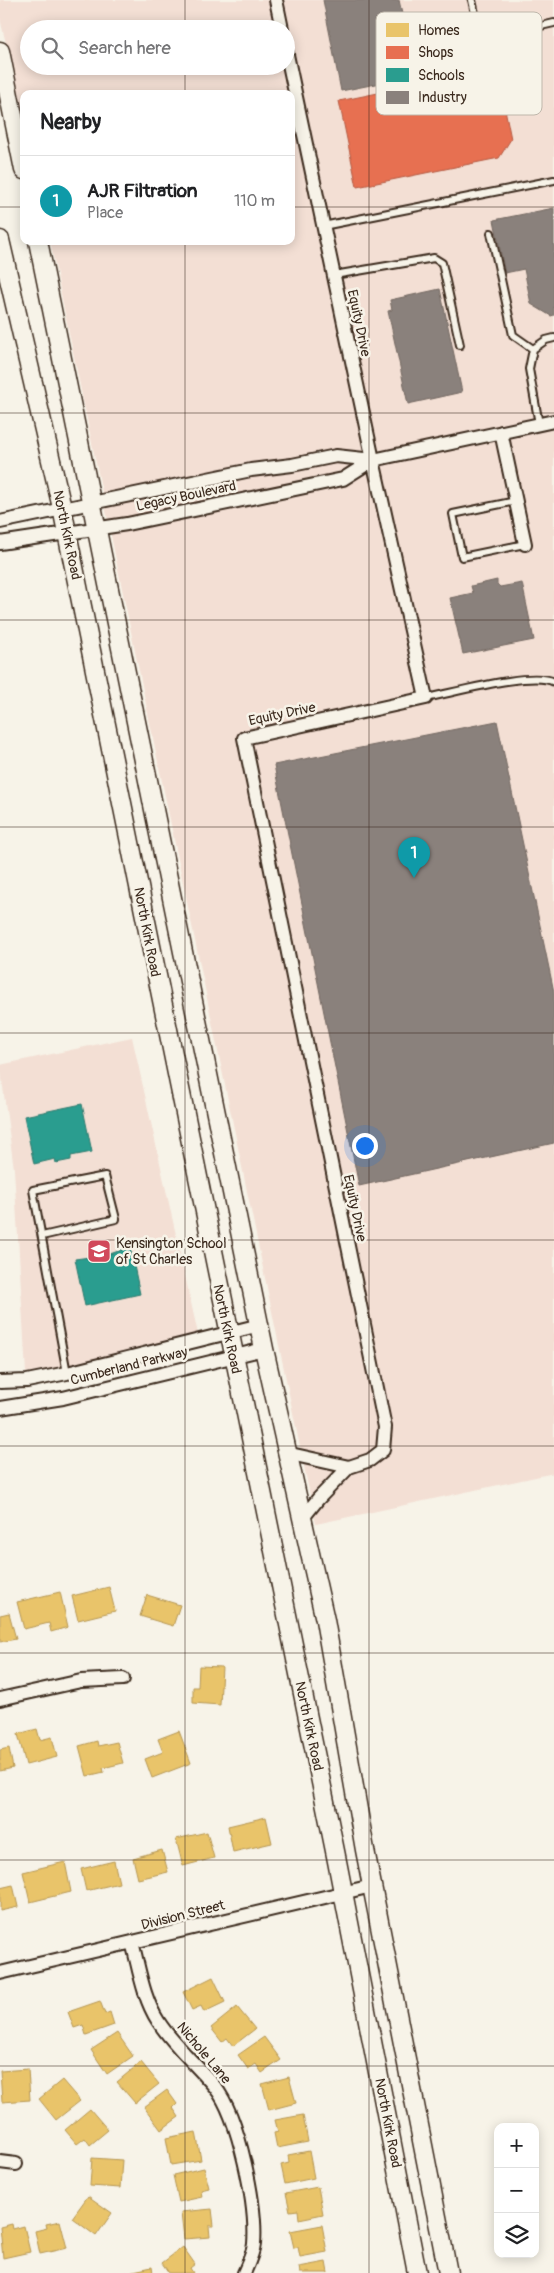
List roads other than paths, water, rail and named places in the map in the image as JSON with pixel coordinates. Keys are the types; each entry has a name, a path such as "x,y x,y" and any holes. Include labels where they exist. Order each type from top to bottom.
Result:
{"main road":[{"path":"0,51 20,150"},
{"name":"North Kirk Road","path":"0,240 62,508 343,1891 417,2273"},
{"path":"39,245 264,1349 325,1620 372,1886 448,2273"}],"street":[{"path":"276,0 280,20"},
{"name":"Equity Drive","path":"291,75 294,90"},
{"name":"Equity Drive","path":"295,93 372,460 426,698 244,738 385,1427 383,1450 370,1460 350,1467 318,1499 302,1519"},
{"name":"Legacy Boulevard","path":"0,522 251,470 292,465 336,456 372,460 554,421"},
{"path":"501,432 525,544"},
{"name":"Legacy Boulevard","path":"0,543 96,528 343,479 372,460"},
{"name":"Cumberland Parkway","path":"0,1382 27,1381 67,1373 260,1325"},
{"name":"Cumberland Parkway","path":"0,1408 63,1398 233,1355 264,1349"},
{"path":"286,1453 350,1467"},
{"path":"0,1699 81,1681 123,1679"},
{"name":"Division Street","path":"0,1973 343,1891 372,1886"},
{"name":"Nichole Lane","path":"132,1942 147,2000 157,2021 215,2087 228,2108 238,2135 252,2212 254,2244 244,2273"},
{"path":"0,2162 16,2164"}],"lane":[{"path":"323,226 554,180"},
{"path":"491,233 514,335 533,349"},
{"path":"334,275 434,258 442,263 460,345"},
{"path":"539,424 529,369 533,349 546,340 554,338"},
{"path":"516,501 453,514 462,557 525,544"},
{"path":"426,698 525,678 554,682"},
{"path":"42,1236 116,1219 105,1176 33,1190 67,1373"}],"place":[{"name":"AJR Filtration","path":"414,878"},
{"name":"Kensington School of St Charles","path":"99,1251"}]}
